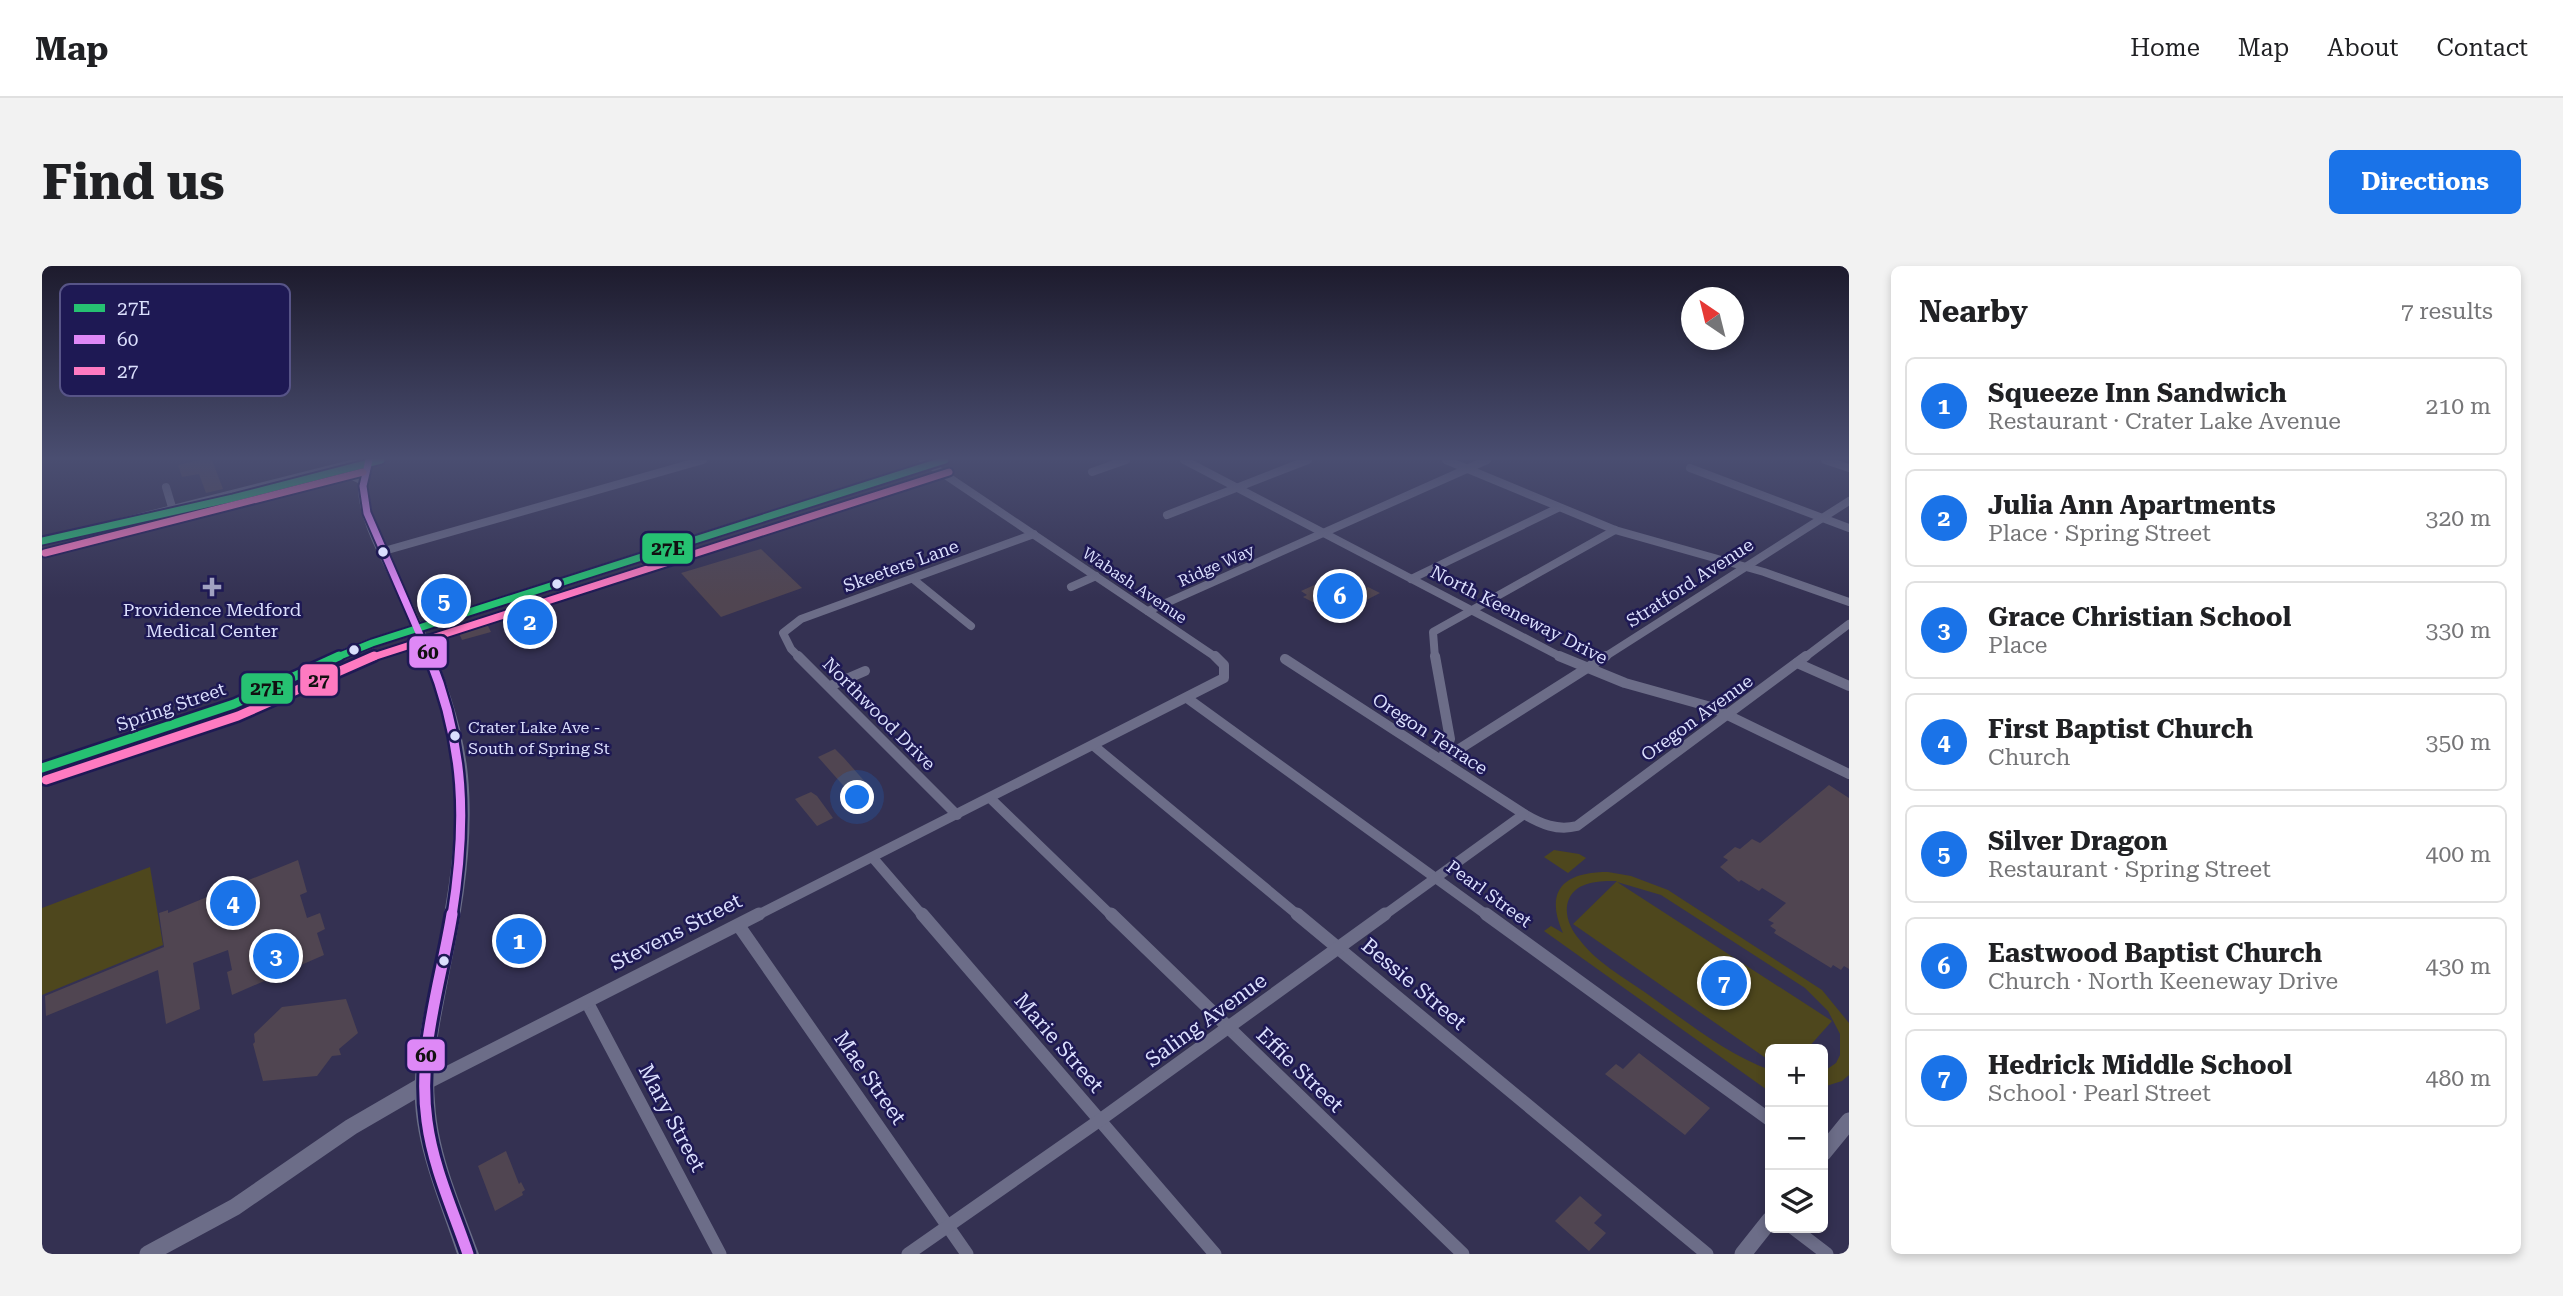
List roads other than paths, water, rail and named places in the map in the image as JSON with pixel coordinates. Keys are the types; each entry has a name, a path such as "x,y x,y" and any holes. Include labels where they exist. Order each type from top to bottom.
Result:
{"main road":[{"path":"132,519 176,506"},
{"path":"42,541 190,506"},
{"path":"365,506 439,676 451,716 462,795 457,876 429,1039 425,1084 432,1144 468,1254"}],"street":[{"path":"384,551 541,506"},
{"name":"Spring Street","path":"42,768 234,704 340,655 792,506"},
{"name":"Wabash Avenue","path":"993,506 1225,665"},
{"path":"1167,515 1189,506"},
{"name":"North Keeneway Drive","path":"1274,506 1470,610 1587,668 1625,684 1698,702 1849,774"},
{"name":"Ridge Way","path":"1148,611 1381,506"},
{"path":"1554,506 1615,530 1745,567 1849,602"},
{"path":"1792,506 1849,528"},
{"name":"Stratford Avenue","path":"1442,760 1841,506"},
{"path":"1411,579 1558,508"},
{"path":"1442,760 1450,739 1433,632 1615,530"},
{"name":"Skeeters Lane","path":"783,633 801,619 1034,534"},
{"path":"1071,587 1096,576"},
{"path":"913,579 971,626"},
{"name":"Oregon Avenue","path":"1560,829 1577,826 1849,624"},
{"name":"Northwood Drive","path":"783,633 785,642 957,815"},
{"name":"Oregon Terrace","path":"1285,659 1524,814 1548,827 1560,829"},
{"path":"1797,663 1849,686"},
{"name":"Stevens Street","path":"148,1254 235,1207 351,1127 425,1084 1187,698 1224,678 1227,672 1225,665"},
{"path":"830,686 865,671"},
{"name":"Pearl Street","path":"1187,698 1765,1116"},
{"name":"Bessie Street","path":"1094,746 1707,1254"},
{"name":"Effie Street","path":"989,798 1462,1254"},
{"name":"Saling Avenue","path":"908,1254 1100,1120 1524,814"},
{"name":"Marie Street","path":"873,858 1215,1254"},
{"name":"Mae Street","path":"739,926 967,1254"},
{"name":"Mary Street","path":"587,1002 720,1254"},
{"path":"1828,1147 1849,1121"},
{"path":"1743,1254 1765,1226"},
{"path":"1800,1233 1827,1254"}],"place":[{"name":"Providence Medford Medical Center","path":"212,587"},
{"name":"Eastwood Baptist Church","path":"1340,596"},
{"name":"Silver Dragon","path":"444,601"},
{"name":"Julia Ann Apartments","path":"530,622"},
{"name":"Crater Lake Ave - South of Spring St","path":"455,736"},
{"name":"First Baptist Church","path":"233,903"},
{"name":"Squeeze Inn Sandwich","path":"519,941"},
{"name":"Grace Christian School","path":"276,956"},
{"name":"Hedrick Middle School","path":"1724,983"}]}
